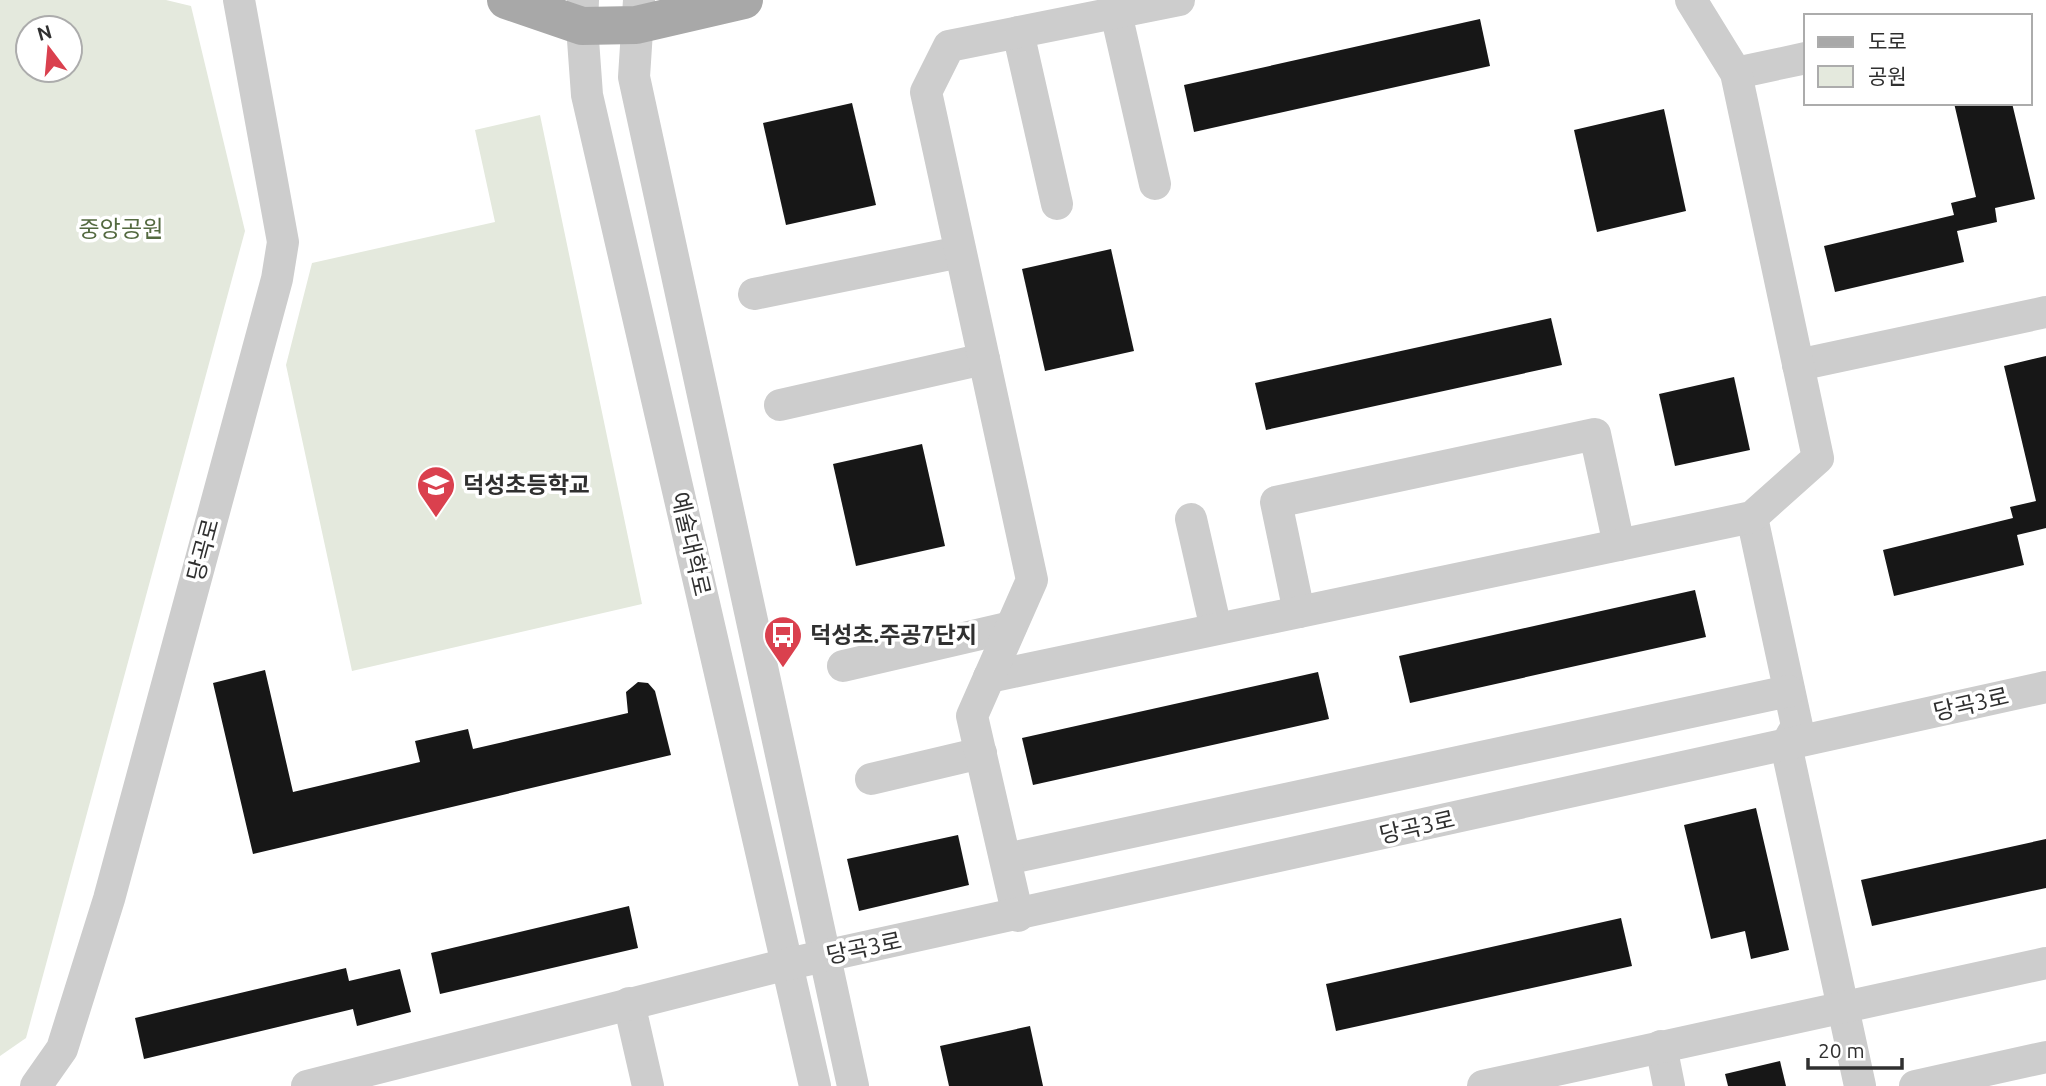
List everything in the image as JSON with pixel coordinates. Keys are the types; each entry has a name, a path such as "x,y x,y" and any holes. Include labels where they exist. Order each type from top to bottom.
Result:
{"main road":[{"path":"506,0 582,13 638,12 744,0"}],"street":[{"name":"당곡로","path":"36,1086 62,1049 109,899 276,279 283,242 239,0"},
{"path":"1018,916 972,716 1032,580 926,92 948,46 1179,0"},
{"path":"989,677 1752,517 1818,458 1736,73 1691,0"},
{"name":"예술대학로","path":"638,12 634,77 853,1086"},
{"name":"예술대학로","path":"582,13 587,95 815,1086"},
{"path":"1116,13 1155,184"},
{"path":"1018,32 1057,204"},
{"path":"1736,73 1804,58"},
{"path":"754,295 960,251"},
{"path":"1798,365 2046,312"},
{"path":"780,405 984,359"},
{"path":"1300,612 1276,502 1595,433 1619,545"},
{"path":"1752,517 1797,726 1786,745 1860,1086"},
{"path":"1191,519 1216,629"},
{"path":"844,666 1012,627"},
{"name":"당곡3로","path":"307,1086 788,964 1018,916 2046,687"},
{"path":"1006,859 1789,691"},
{"path":"871,779 981,753"},
{"path":"1483,1086 2046,963"},
{"path":"629,1003 648,1086"},
{"path":"1661,1046 1669,1086"},
{"path":"1915,1086 2046,1057"}],"green space":[{"name":"중앙공원","path":"0,0 166,0 191,6 245,231 26,1038 0,1056"},
{"path":"540,115 642,604 352,671 286,365 312,263 495,222 475,130"}],"building":[{"path":"1480,19 1490,66 1194,132 1184,85"},
{"path":"852,103 876,205 786,225 763,123"},
{"path":"1954,105 2012,105 2035,199 1995,208 1997,222 1957,231 1964,262 1835,292 1824,246 1954,215 1951,203 1976,197"},
{"path":"1664,109 1686,211 1597,232 1574,130"},
{"path":"1111,249 1134,351 1045,371 1022,269"},
{"path":"1551,318 1562,365 1266,430 1255,383"},
{"path":"2046,356 2046,528 2017,535 2024,565 1894,596 1883,550 2013,518 2010,507 2036,501 2004,366"},
{"path":"1734,377 1750,450 1675,466 1659,394"},
{"path":"922,444 945,546 856,566 833,464"},
{"path":"1695,590 1706,637 1410,703 1399,656"},
{"path":"265,670 293,792 420,762 415,741 468,729 473,749 628,713 626,692 638,682 648,683 655,691 671,755 253,854 213,683"},
{"path":"1318,672 1329,719 1033,785 1022,738"},
{"path":"1756,808 1789,950 1751,959 1745,931 1711,939 1684,825"},
{"path":"958,835 969,885 859,911 847,859"},
{"path":"2046,839 2046,888 1872,926 1861,880"},
{"path":"629,906 638,948 440,994 431,953"},
{"path":"1621,918 1632,966 1336,1031 1326,984"},
{"path":"346,968 349,981 400,969 411,1012 357,1026 353,1009 144,1059 135,1018"},
{"path":"1030,1026 1043,1086 949,1086 940,1046"},
{"path":"1780,1061 1786,1086 1728,1086 1725,1074"}],"place":[{"name":"덕성초등학교","path":"436,519"},
{"name":"덕성초.주공7단지","path":"783,669"}]}
